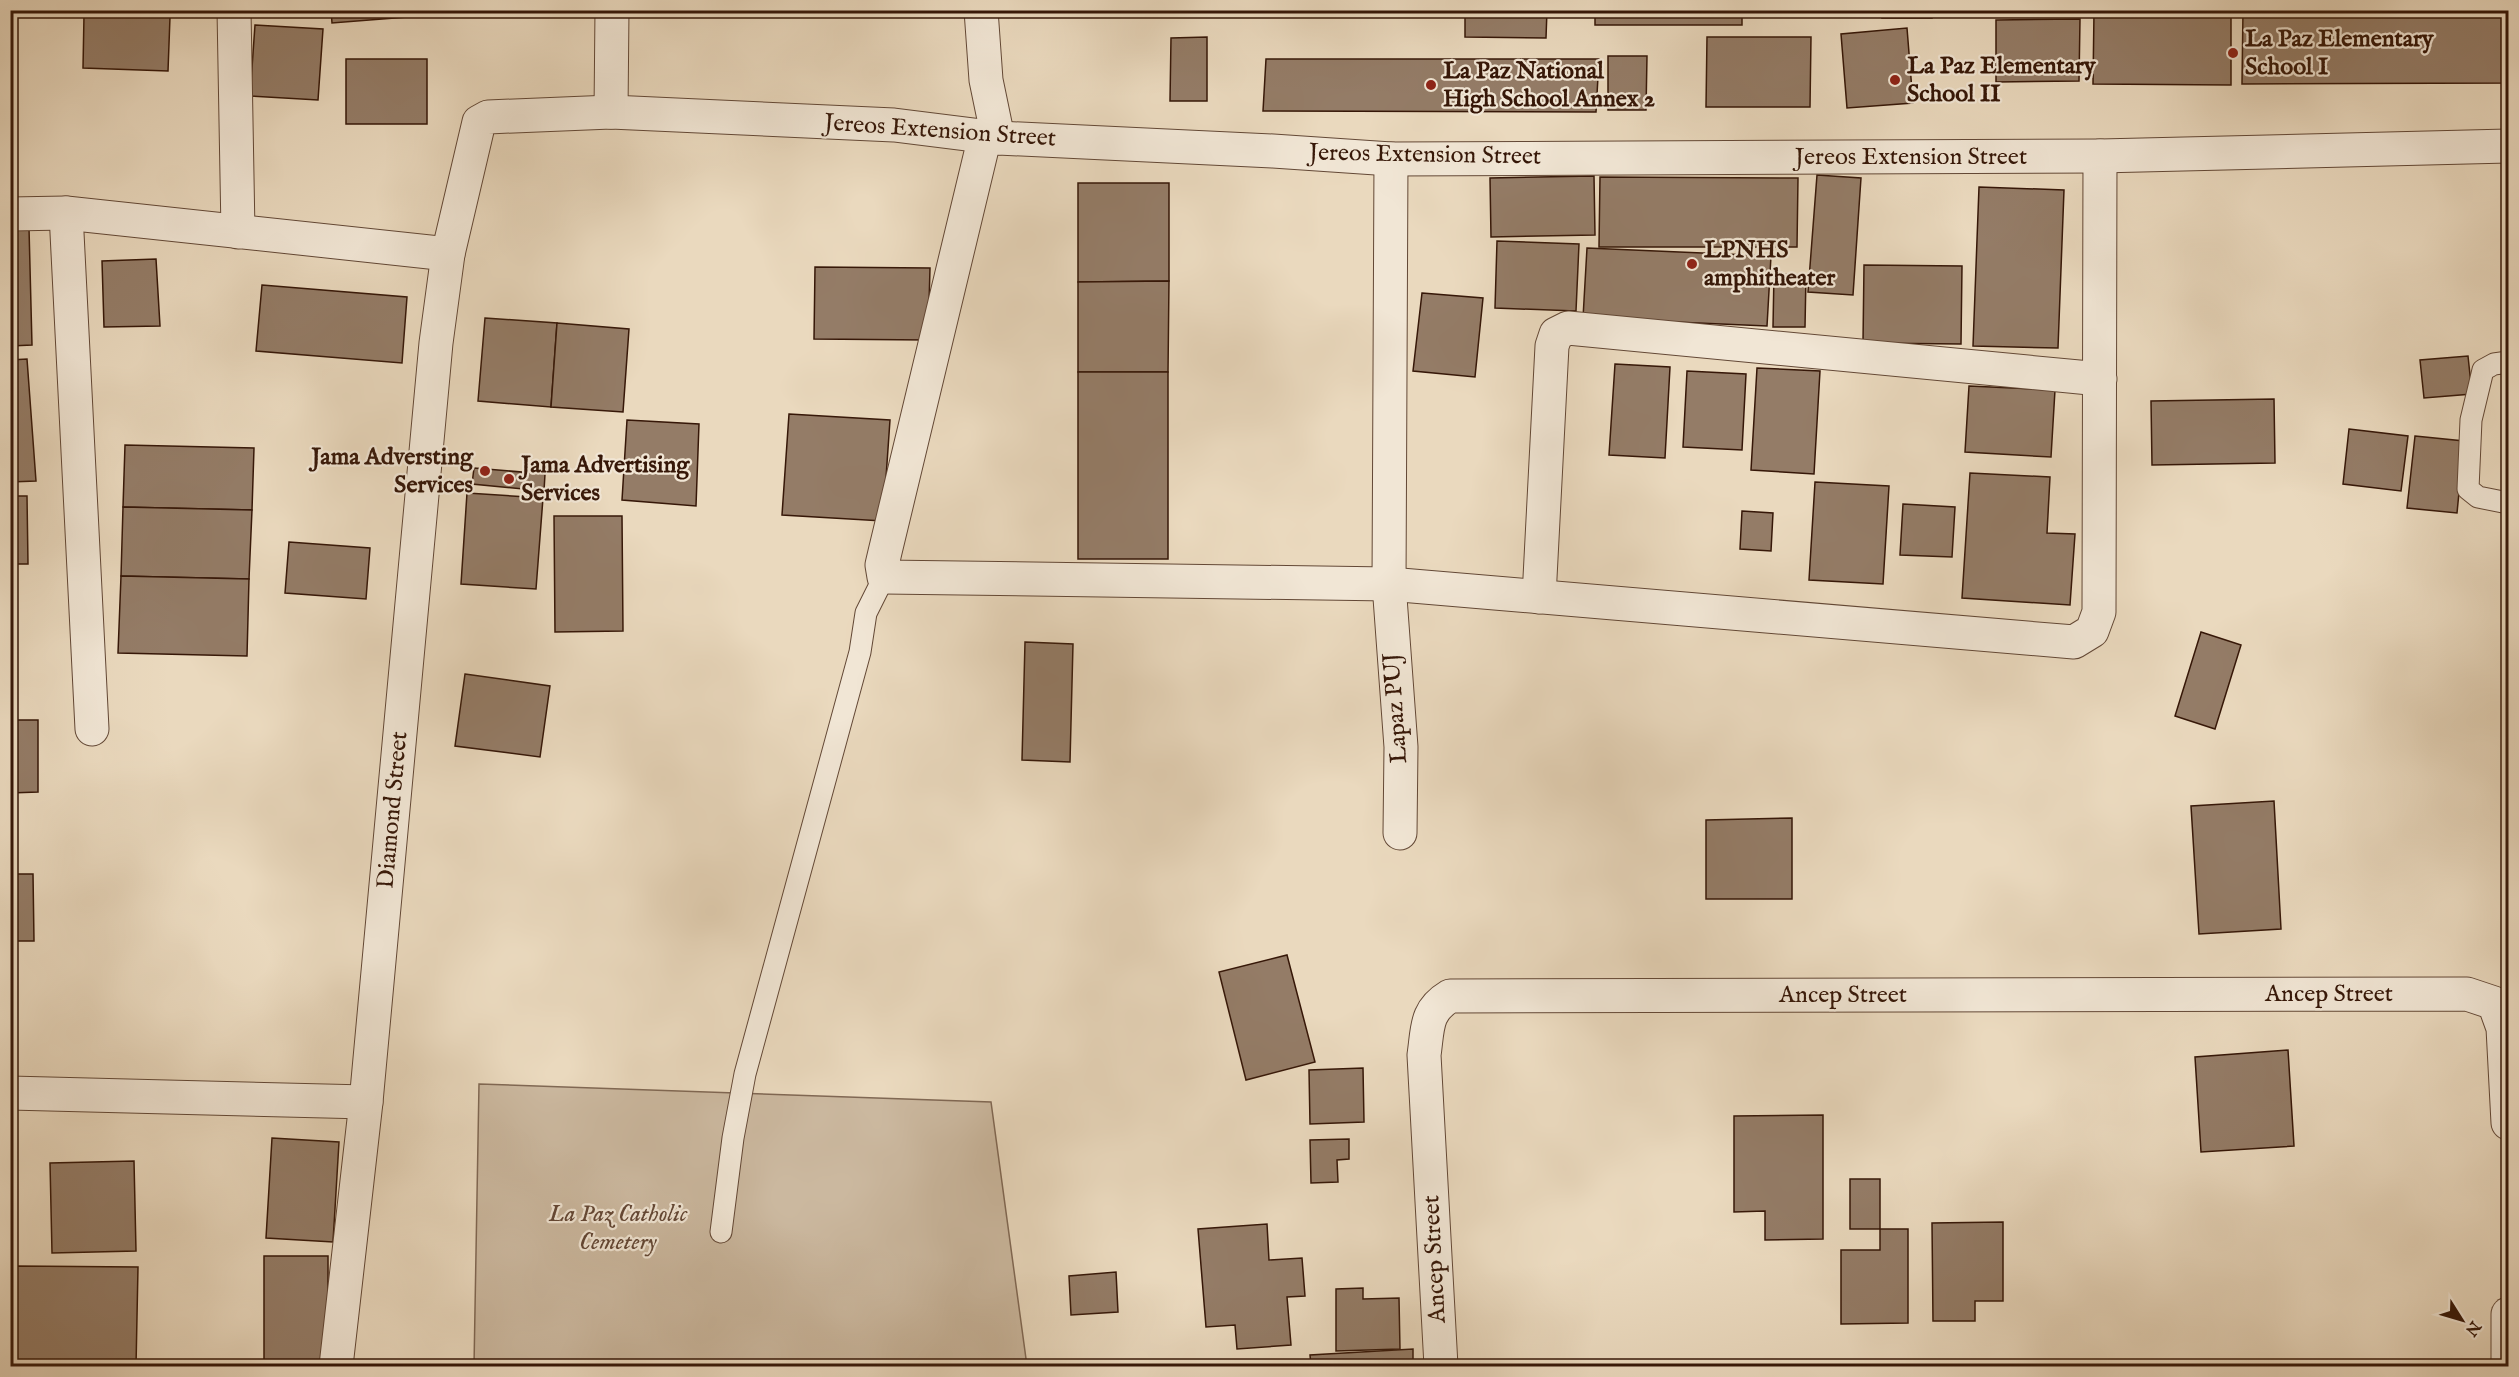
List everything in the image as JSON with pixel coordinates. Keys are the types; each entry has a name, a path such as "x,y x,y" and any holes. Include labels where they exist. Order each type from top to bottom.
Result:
{"street":[{"path":"234,10 238,232"},
{"path":"611,112 612,10"},
{"path":"981,10 992,137 885,552 882,566 884,577 1389,584 2074,642 2092,631 2099,612 2100,156"},
{"name":"Jereos Extension Street","path":"448,254 479,122 488,117 611,112 894,125 992,137 1391,159 2100,156 2508,146"},
{"name":"Lapaz PUJ","path":"1391,159 1389,584 1401,747 1400,833"},
{"path":"66,213 92,729"},
{"path":"10,214 66,213 448,254"},
{"name":"Diamond Street","path":"336,1366 366,1102 436,343 448,254"},
{"path":"1539,597 1552,346 1556,333 1568,328 2100,379"},
{"name":"Ancep Street","path":"1441,1366 1424,1055 1430,1016 1437,1004 1450,996 2467,994 2494,1003 2503,1028 2508,1123"},
{"path":"10,1093 366,1102"},
{"path":"2508,1314 2508,1366"}],"lane":[{"path":"2508,362 2494,364 2483,370 2471,420 2468,489 2478,497 2508,503"},
{"path":"721,1232 733,1138 745,1074 860,652 866,613 884,577"}],"green space":[{"name":"La Paz Catholic Cemetery","path":"479,1084 991,1102 1027,1366 474,1366"}],"building":[{"path":"331,10 407,10 407,17 332,23"},
{"path":"1465,10 1547,10 1546,38 1465,37"},
{"path":"1595,10 1742,10 1742,25 1595,25"},
{"path":"1882,10 1932,10 1932,18 1882,18"},
{"path":"2243,10 2508,10 2508,83 2242,84"},
{"path":"2094,12 2231,12 2231,85 2093,84"},
{"path":"84,15 170,17 168,71 83,68"},
{"path":"2080,19 2079,81 1996,82 1996,20"},
{"path":"255,25 323,29 318,100 250,96"},
{"path":"1907,28 1913,103 1847,108 1841,34"},
{"path":"1207,37 1207,101 1170,101 1171,38"},
{"path":"1707,37 1811,37 1810,107 1706,107"},
{"path":"1608,56 1647,56 1646,110 1608,110"},
{"path":"346,59 427,59 427,124 346,124"},
{"name":"La Paz National High School Annex 2","path":"1266,59 1599,59 1596,112 1263,111"},
{"path":"1817,175 1861,178 1853,295 1808,292"},
{"path":"1594,176 1595,235 1491,237 1490,178"},
{"path":"1600,177 1798,178 1797,247 1599,247"},
{"path":"1078,183 1169,183 1169,281 1078,282"},
{"path":"1979,187 2064,190 2058,348 1973,346"},
{"path":"29,228 32,345 10,346 10,229"},
{"path":"1497,241 1579,244 1576,311 1495,308"},
{"path":"1587,248 1771,256 1767,326 1583,318"},
{"path":"156,259 160,326 104,327 102,261"},
{"path":"1864,265 1962,266 1961,344 1863,343"},
{"path":"815,267 930,268 928,340 814,339"},
{"path":"1774,274 1806,275 1805,327 1773,327"},
{"path":"1169,281 1168,372 1078,372 1078,282"},
{"path":"262,285 407,297 402,363 256,351"},
{"path":"1422,293 1483,298 1475,377 1413,371"},
{"path":"485,318 557,323 551,407 478,401"},
{"path":"557,323 629,329 623,412 551,407"},
{"path":"2468,356 2472,394 2424,398 2420,360"},
{"path":"27,359 36,481 10,482 10,360"},
{"path":"1615,364 1670,367 1665,458 1609,455"},
{"path":"1757,368 1820,371 1814,474 1751,470"},
{"path":"1687,371 1746,374 1742,450 1683,447"},
{"path":"1078,372 1168,372 1168,559 1078,559"},
{"path":"1969,386 2055,390 2051,457 1965,452"},
{"path":"2274,399 2275,463 2152,465 2151,401"},
{"path":"789,414 890,420 883,521 782,515"},
{"path":"627,420 699,424 696,506 622,500"},
{"path":"2349,429 2408,436 2401,491 2343,484"},
{"path":"2415,436 2464,441 2457,513 2407,508"},
{"path":"125,445 254,448 252,510 123,507"},
{"name":"Jama Advertising Services","path":"474,468 545,474 544,491 472,484"},
{"path":"1970,473 2050,477 2047,533 2075,534 2070,605 1962,598"},
{"path":"1815,482 1889,486 1883,584 1809,580"},
{"path":"467,493 543,498 536,589 461,584"},
{"path":"10,496 27,496 28,564 10,564"},
{"path":"1903,504 1955,507 1952,557 1900,555"},
{"path":"123,507 252,510 249,579 121,576"},
{"path":"1742,511 1773,513 1771,551 1740,549"},
{"path":"554,516 622,516 623,631 555,632"},
{"path":"289,542 370,548 366,599 285,593"},
{"path":"121,576 249,579 247,656 118,653"},
{"path":"2201,632 2241,645 2215,729 2175,716"},
{"path":"1025,642 1073,644 1070,762 1022,760"},
{"path":"465,674 550,686 540,757 455,746"},
{"path":"10,720 38,720 38,792 10,793"},
{"path":"2274,801 2281,929 2199,934 2191,806"},
{"path":"1792,818 1792,899 1706,899 1706,820"},
{"path":"10,874 33,874 34,941 10,941"},
{"path":"1287,955 1315,1062 1246,1080 1219,972"},
{"path":"2288,1050 2294,1146 2201,1152 2195,1057"},
{"path":"1363,1068 1364,1122 1310,1124 1309,1070"},
{"path":"1823,1115 1823,1239 1765,1240 1765,1211 1734,1212 1734,1116"},
{"path":"272,1138 339,1142 333,1242 266,1238"},
{"path":"1349,1139 1349,1159 1337,1160 1338,1182 1311,1183 1310,1140"},
{"path":"134,1161 136,1251 52,1253 50,1163"},
{"path":"1850,1179 1880,1179 1880,1229 1850,1229"},
{"path":"2003,1222 2003,1301 1975,1301 1975,1321 1933,1321 1932,1223"},
{"path":"1267,1224 1269,1260 1302,1258 1305,1296 1287,1297 1291,1345 1237,1349 1235,1325 1206,1327 1198,1229"},
{"path":"1880,1229 1908,1229 1908,1323 1841,1324 1841,1250 1880,1250"},
{"path":"264,1256 328,1256 328,1365 264,1365"},
{"path":"16,1266 138,1267 136,1366 14,1366"},
{"path":"1116,1272 1118,1312 1071,1315 1069,1276"},
{"path":"1363,1288 1363,1299 1399,1298 1400,1349 1336,1351 1336,1289"},
{"path":"1413,1349 1413,1366 1311,1366 1310,1355"}],"place":[{"name":"La Paz Elementary School I","path":"2233,53"},
{"name":"La Paz Elementary School II","path":"1895,80"},
{"name":"La Paz National High School Annex 2","path":"1431,85"},
{"name":"LPNHS amphitheater","path":"1692,264"},
{"name":"Jama Adversting Services","path":"485,471"},
{"name":"Jama Advertising Services","path":"509,479"}]}
